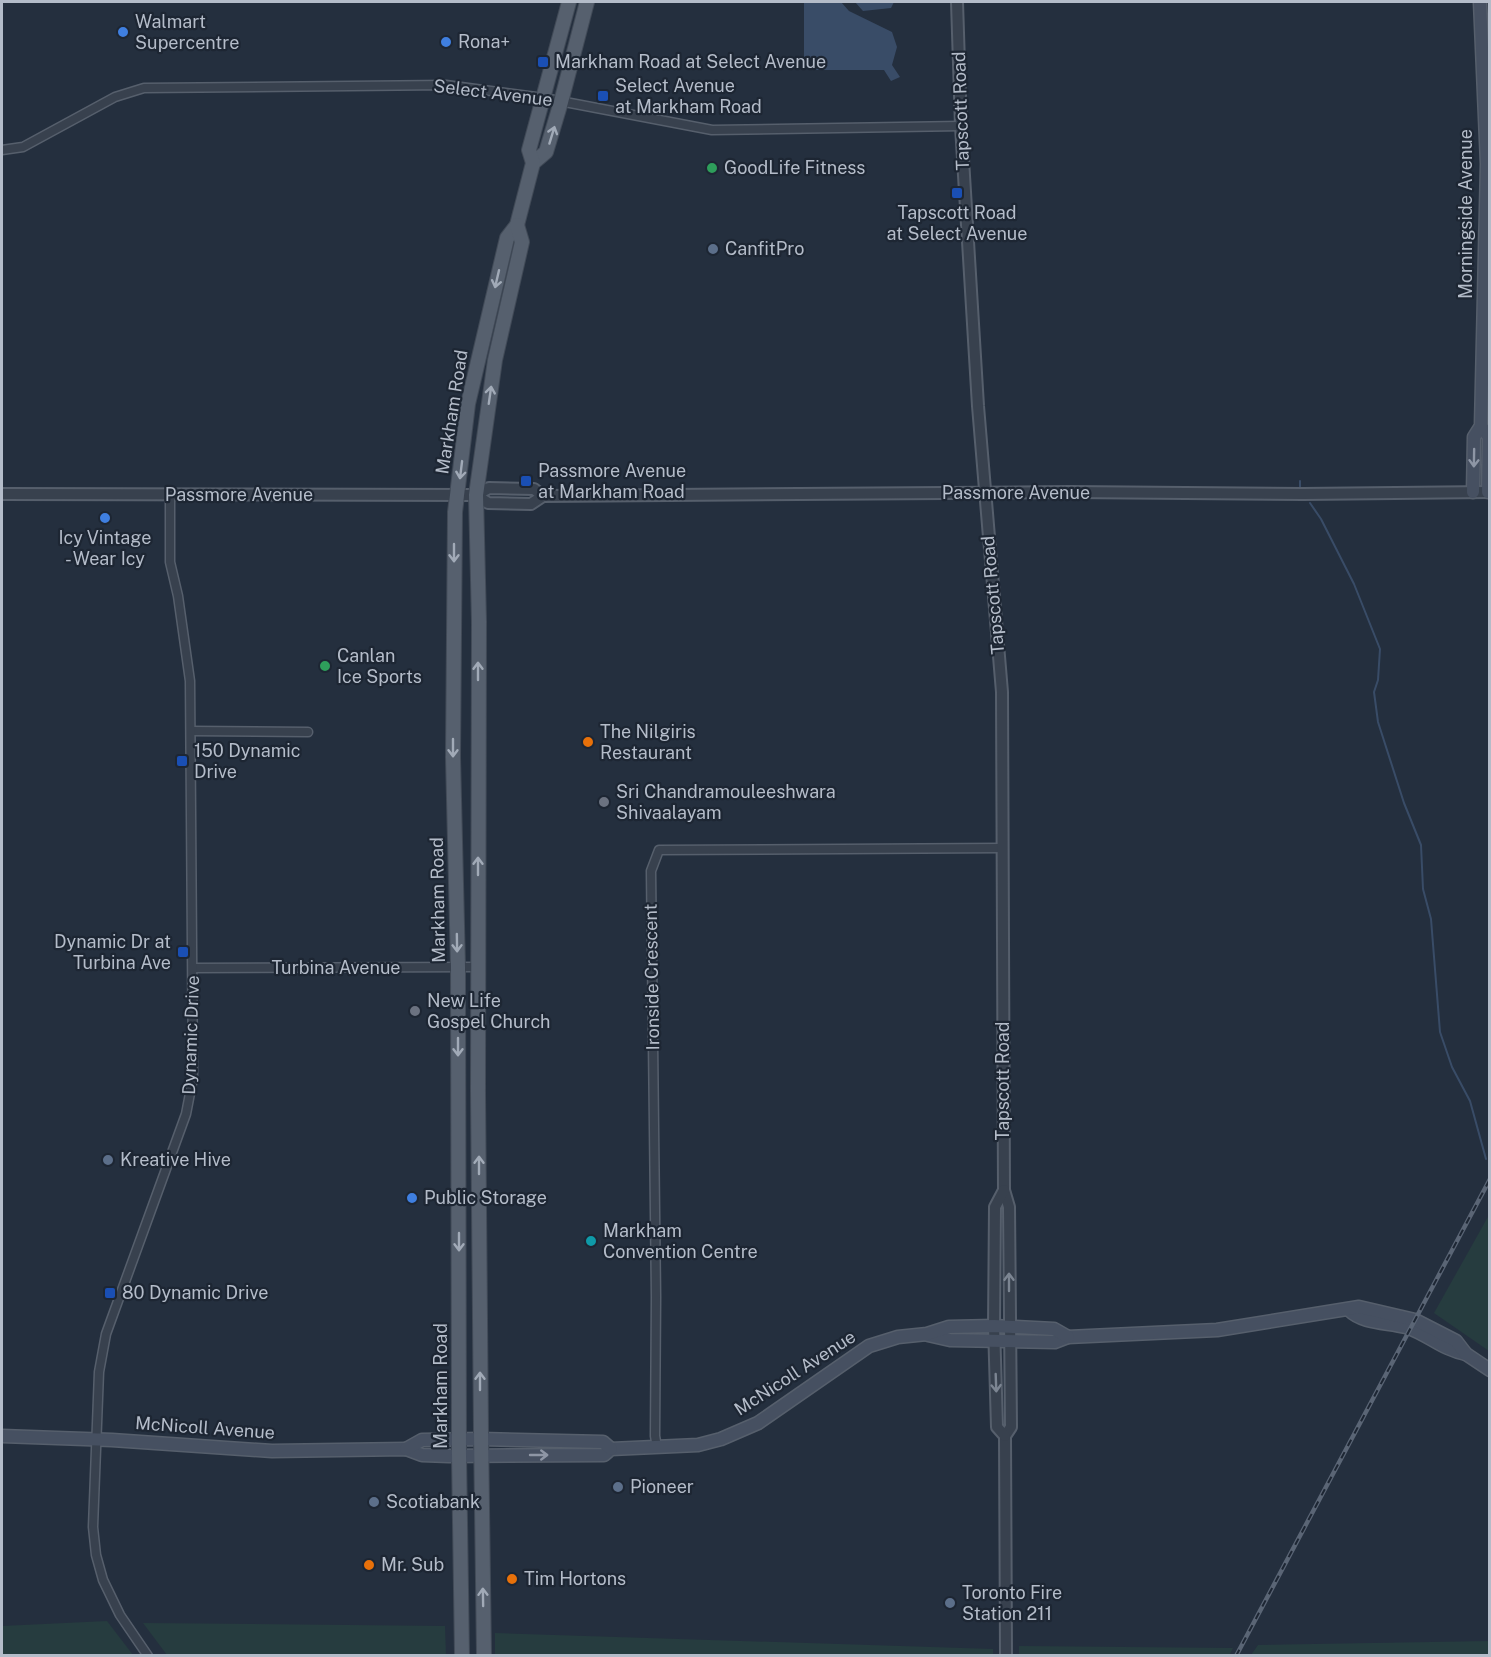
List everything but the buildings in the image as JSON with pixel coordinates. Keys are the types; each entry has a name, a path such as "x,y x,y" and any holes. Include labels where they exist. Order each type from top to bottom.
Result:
{"main road":[{"name":"Markham Road","path":"462,1656 459,1455 458,967 453,757 455,512 468,404 507,238 517,225 533,163 529,150 569,2"},
{"name":"Markham Road","path":"533,163 546,152 587,2"},
{"name":"Morningside Avenue","path":"1473,492 1474,437 1481,426 1487,164 1480,2"},
{"name":"Markham Road","path":"484,1656 478,967 479,611 476,495 495,360 522,242 517,225"},
{"name":"Morningside Avenue","path":"1481,426 1489,437 1489,492"},
{"name":"McNicoll Avenue","path":"927,1334 950,1340 1055,1342 1068,1337 1217,1330 1350,1310 1357,1318 1405,1327 1450,1350 1466,1354 1490,1370"},
{"name":"McNicoll Avenue","path":"2,1436 97,1439 272,1451 406,1449 422,1455 604,1455 611,1449 698,1445 722,1439 758,1423 869,1346 898,1337 927,1334 949,1327 994,1326 1054,1329 1068,1337"},
{"name":"McNicoll Avenue","path":"406,1449 422,1440 481,1439 603,1442 611,1449"}],"street":[{"name":"Tapscott Road","path":"957,2 961,126 984,494 1002,692 1004,1190 1009,1207 1011,1427 1005,1437 1006,1656"},
{"name":"Select Avenue","path":"2,150 23,147 115,97 144,88 446,85 544,98 712,130 961,126"},
{"name":"Passmore Avenue","path":"2,494 476,495 489,488 534,489 543,496 1489,492"},
{"name":"Dynamic Drive","path":"148,1656 120,1615 103,1580 96,1555 93,1527 99,1372 106,1334 186,1114 193,1072 190,681 178,596 170,562 170,495"},
{"path":"191,731 308,732"},
{"name":"Ironside Crescent","path":"657,1448 651,871 660,850 1002,848"},
{"name":"Turbina Avenue","path":"193,968 478,967"},
{"name":"Tapscott Road","path":"1004,1190 995,1207 994,1340 997,1427 1005,1437"}],"green space":[{"path":"1489,1215 1489,1351 1434,1313"},
{"path":"107,1621 133,1655 2,1655 2,1626"},
{"path":"143,1623 445,1626 446,1655 167,1655"},
{"path":"495,1633 993,1649 993,1655 495,1656"},
{"path":"1489,1641 1489,1655 1251,1655 1258,1645"},
{"path":"1019,1646 1233,1648 1229,1656 1019,1656"}],"water":[{"path":"804,2 841,2 849,11 892,32 897,47 892,65 900,77 891,81 884,70 811,70 804,60"},
{"path":"855,2 894,2 891,8 863,11"}],"waterway":[{"path":"1300,481 1300,490"},
{"path":"1310,503 1321,519 1354,584 1380,649 1378,680 1374,692 1378,722 1404,803 1421,845 1423,889 1431,919 1440,1032 1452,1067 1470,1101 1486,1159"}],"railway":[{"path":"1236,1656 1490,1179"}],"place":[{"name":"Walmart Supercentre","path":"123,32"},
{"name":"Rona+","path":"446,42"},
{"name":"Markham Road at Select Avenue","path":"543,62"},
{"name":"Select Avenue at Markham Road","path":"603,96"},
{"name":"GoodLife Fitness","path":"712,168"},
{"name":"Tapscott Road at Select Avenue","path":"957,193"},
{"name":"CanfitPro","path":"713,249"},
{"name":"Passmore Avenue at Markham Road","path":"526,481"},
{"name":"Icy Vintage - Wear Icy","path":"105,518"},
{"name":"Canlan Ice Sports","path":"325,666"},
{"name":"The Nilgiris Restaurant","path":"588,742"},
{"name":"150 Dynamic Drive","path":"182,761"},
{"name":"Sri Chandramouleeshwara Shivaalayam","path":"604,802"},
{"name":"Dynamic Dr at Turbina Ave","path":"183,952"},
{"name":"New Life Gospel Church","path":"415,1011"},
{"name":"Kreative Hive","path":"108,1160"},
{"name":"Public Storage","path":"412,1198"},
{"name":"Markham Convention Centre","path":"591,1241"},
{"name":"80 Dynamic Drive","path":"110,1293"},
{"name":"Pioneer","path":"618,1487"},
{"name":"Scotiabank","path":"374,1502"},
{"name":"Mr. Sub","path":"369,1565"},
{"name":"Tim Hortons","path":"512,1579"},
{"name":"Toronto Fire Station 211","path":"950,1603"}]}
